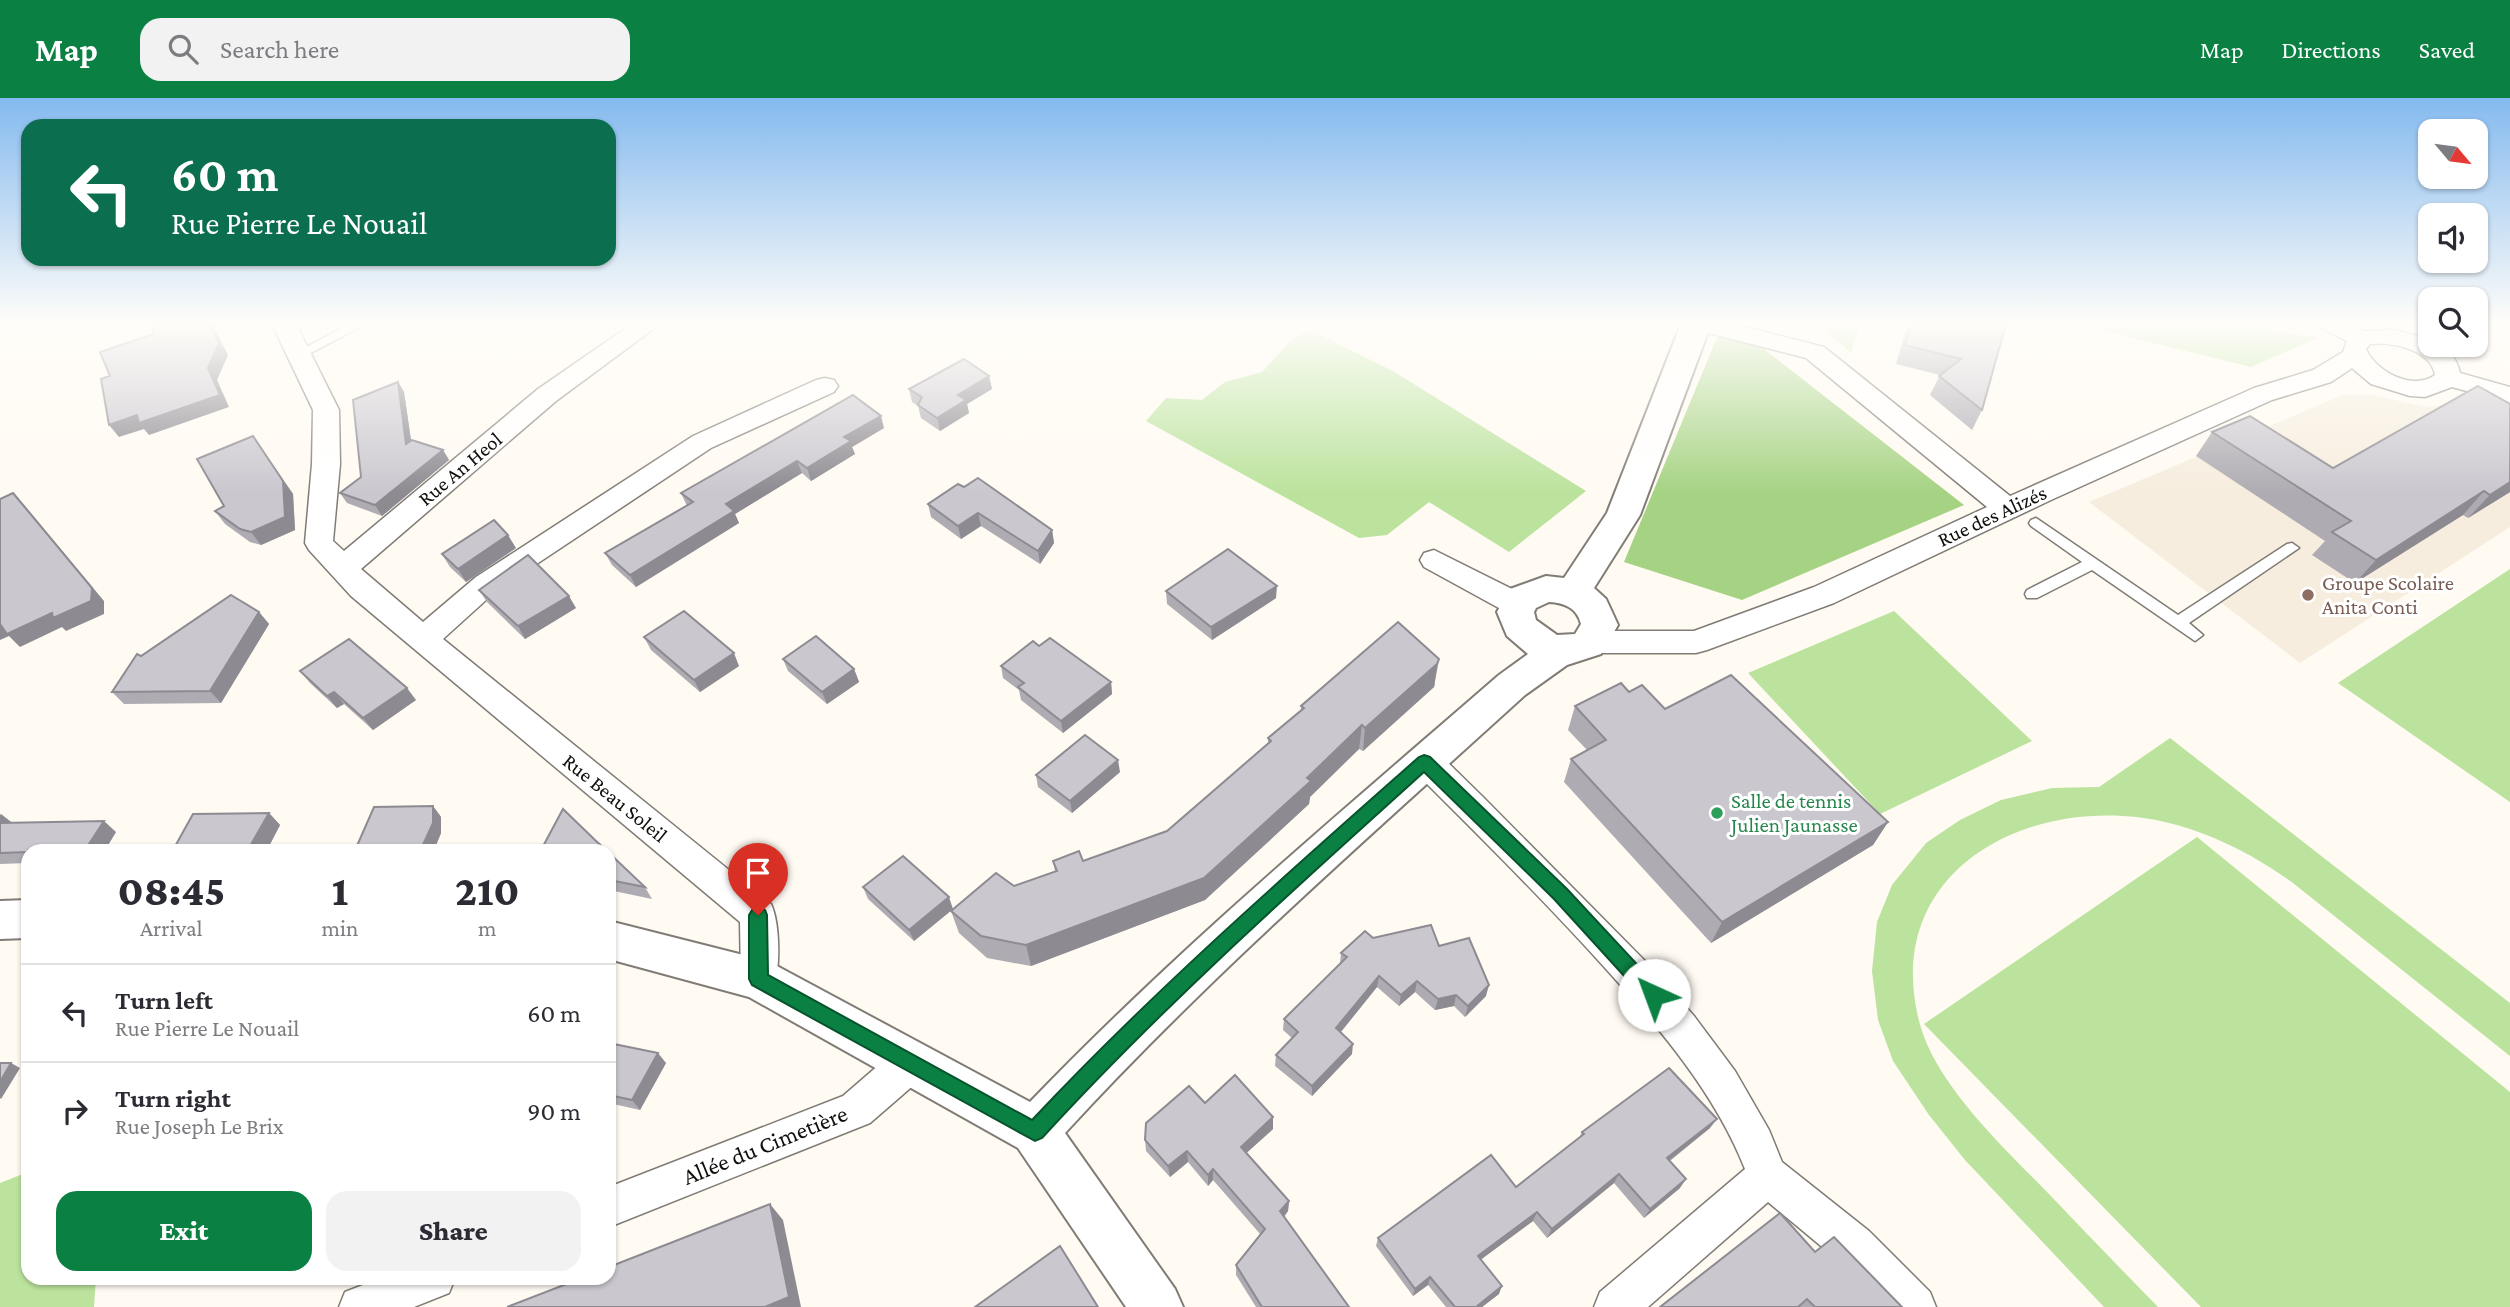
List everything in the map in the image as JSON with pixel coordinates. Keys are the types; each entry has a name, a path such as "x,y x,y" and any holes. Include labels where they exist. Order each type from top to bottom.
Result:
{"street":[{"name":"Rue Beau Soleil","path":"312,380 326,410 326,464 319,542 361,588 758,915 759,979"},
{"name":"Rue An Heol","path":"343,568 568,380"},
{"path":"1035,1132 1094,1068 1275,896 1580,625 1674,380"},
{"path":"1850,380 2008,509"},
{"name":"Rue des Alizés","path":"1580,625 1659,640 1696,642 1824,595 2263,394 2308,380"},
{"path":"2389,380 2422,389 2434,387 2436,380"},
{"path":"2481,380 2510,395"},
{"path":"423,639 486,584 702,442 825,386"},
{"path":"1434,560 1521,619 1533,642 1580,625"},
{"path":"1512,685 1521,619 1534,591 1546,589 1580,625"},
{"path":"1424,761 1560,894 1672,1015 1718,1080 1756,1142 1768,1176 1854,1246 1915,1307"},
{"path":"0,919 21,919"},
{"path":"616,942 759,979 1035,1132 1157,1307"},
{"name":"Allée du Cimetière","path":"616,1204 856,1110 909,1064"},
{"path":"1615,1307 1768,1176"},
{"path":"360,1307 416,1285"}],"lane":[{"path":"2036,523 2194,635"},
{"path":"2177,622 2292,548"},
{"path":"2032,594 2093,563"}],"shaded area":[{"name":"Groupe Scolaire Anita Conti","path":"2366,394 2427,407 2453,404 2510,405 2510,527 2300,663 2089,502 2343,395"}],"green space":[{"path":"1408,380 1586,491 1509,552 1429,502 1387,535 1359,538 1146,421 1166,398 1202,400 1225,382"},
{"path":"1699,380 1804,380 1964,505 1742,600 1624,562"},
{"path":"2510,569 2510,802 2338,683"},
{"path":"1894,611 2032,741 1880,814 1748,673"},
{"path":"2170,738 2510,1003 2510,1056 2293,883 2255,858 2213,838 2169,823 2123,816 2078,817 2034,826 1995,842 1962,865 1936,895 1919,931 1913,973 1919,1021 1939,1068 1973,1113 2011,1156 2158,1307 2104,1307 1965,1160 1929,1115 1893,1061 1878,1020 1872,971 1877,922 1892,885 1926,843 1960,820 2001,800 2052,788 2099,787"},
{"path":"2197,837 2510,1092 2510,1307 2201,1307 1924,1024"},
{"path":"21,1175 21,1285 96,1285 94,1307 0,1307 0,1183"}],"building":[{"path":"101,380 214,380 220,395 139,423 137,415 109,425"},
{"path":"925,380 982,380 958,395 966,400 937,418 918,405 922,397 909,389"},
{"path":"1945,380 1990,380 1982,410"},
{"path":"398,382 406,444 412,440 443,450 375,505 340,493 361,477 353,400"},
{"path":"2478,386 2510,404 2510,482 2490,495 2484,491 2376,560 2332,532 2351,521 2212,432 2250,416 2333,468"},
{"path":"853,395 881,416 844,437 851,441 807,468 797,461 726,504 734,511 630,575 605,553 693,502 681,493"},
{"path":"253,436 283,481 285,517 251,532 240,529 215,511 224,506 197,459"},
{"path":"978,478 1052,530 1038,551 978,513 958,526 928,504 958,484 964,487"},
{"path":"13,493 92,588 91,601 53,618 52,613 7,634 0,624 0,499"},
{"path":"494,520 508,535 458,569 442,554"},
{"path":"1228,549 1277,586 1211,627 1166,591"},
{"path":"528,555 569,596 518,626 479,590"},
{"path":"231,595 259,612 210,691 112,692 137,654 141,656"},
{"path":"684,611 734,653 694,680 644,637"},
{"path":"1398,622 1439,659 1437,664 1365,728 1362,725 1307,778 1311,781 1204,878 1026,945 981,936 951,911 996,873 1014,886 1057,871 1053,861 1079,851 1083,861 1167,831 1271,741 1268,738 1304,708 1301,706"},
{"path":"816,636 854,669 822,692 783,659"},
{"path":"1050,638 1111,682 1061,721 1018,687 1024,683 1001,666 1033,641 1039,646"},
{"path":"349,639 407,688 363,718 334,692 327,696 300,671"},
{"name":"Salle de tennis Julien Jaunasse","path":"1731,675 1888,822 1722,922 1571,759 1606,740 1575,706 1621,683 1629,692 1642,685 1665,709"},
{"path":"1085,735 1118,760 1070,801 1036,775"},
{"path":"433,806 433,823 423,844 358,844 374,807"},
{"path":"563,809 599,844 544,844"},
{"path":"269,813 251,844 176,844 193,814"},
{"path":"104,821 89,844 21,844 21,852 0,853 0,823"},
{"path":"903,856 949,897 909,930 863,887"},
{"path":"616,860 645,887 616,881"},
{"path":"1431,925 1439,946 1469,938 1489,985 1468,1006 1456,995 1438,999 1417,981 1401,995 1379,976 1336,1028 1353,1044 1312,1086 1276,1055 1298,1032 1284,1019 1347,957 1341,953 1365,931 1373,938"},
{"path":"616,1044 658,1053 632,1100 616,1097"},
{"path":"0,1063 11,1063 0,1082"},
{"path":"1669,1068 1717,1119 1667,1158 1686,1179 1650,1209 1619,1174 1552,1229 1537,1212 1478,1256 1502,1286 1476,1307 1455,1307 1430,1277 1415,1289 1378,1238 1491,1155 1516,1187 1584,1134 1582,1132"},
{"path":"1235,1075 1273,1117 1241,1147 1289,1201 1280,1211 1349,1307 1262,1307 1236,1265 1265,1229 1213,1169 1208,1175 1187,1151 1168,1166 1145,1140 1146,1123 1189,1086 1205,1103"},
{"path":"770,1204 789,1297 765,1307 507,1307 564,1285 616,1285 616,1264"},
{"path":"1780,1213 1815,1252 1834,1237 1902,1307 1815,1307 1807,1299 1798,1307 1660,1307"},
{"path":"1060,1246 1098,1307 975,1307"}],"place":[{"name":"Groupe Scolaire Anita Conti","path":"2308,595"},
{"name":"Salle de tennis Julien Jaunasse","path":"1717,813"}],"route":[{"path":"758,915 759,979 1035,1132 1094,1068 1275,896 1424,761 1560,894 1654,995"}]}
